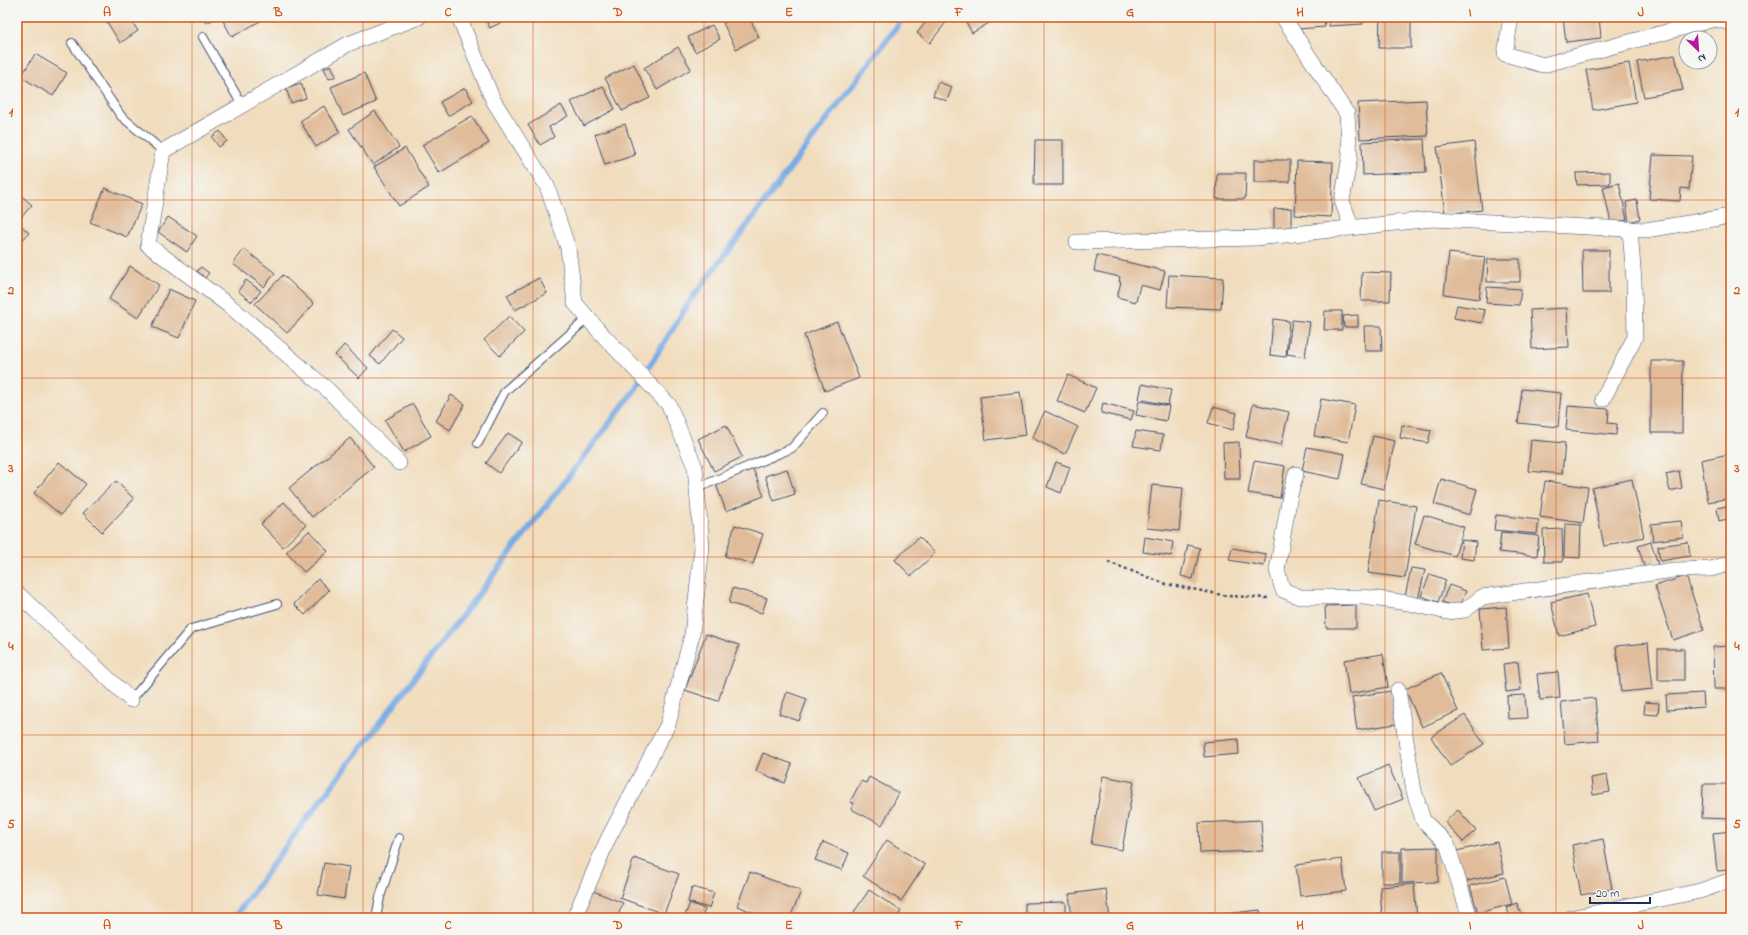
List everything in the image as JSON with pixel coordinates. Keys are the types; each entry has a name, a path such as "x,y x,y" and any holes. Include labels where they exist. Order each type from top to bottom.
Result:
{"street":[{"path":"399,463 328,390 231,307 148,245 163,150 348,44 419,17"},
{"path":"459,17 493,100 547,186 568,248 575,303 669,405 695,467 702,547 692,635 668,724 608,839 574,918"},
{"path":"1284,17 1347,114 1350,156 1342,201 1352,228"},
{"path":"1511,17 1505,54 1543,65 1715,19 1731,23"},
{"path":"1077,242 1257,238 1432,219 1646,230 1731,216"},
{"path":"1603,399 1635,337 1634,281 1630,229"},
{"path":"1296,474 1290,495 1277,570 1283,590 1300,597 1363,597 1408,603 1447,612 1465,610 1482,597 1674,570 1711,569 1731,563"},
{"path":"17,594 131,700"},
{"path":"1398,690 1414,790 1423,820 1447,844 1470,918"},
{"path":"1570,918 1700,891 1731,880"}],"lane":[{"path":"203,37 242,105"},
{"path":"72,43 121,116 163,150"},
{"path":"478,443 505,391 588,318"},
{"path":"697,488 792,448 823,413"},
{"path":"131,700 191,629 277,604"},
{"path":"376,918 380,897 399,838"}],"path":[{"path":"1108,562 1166,584 1228,596 1268,599 1283,590"}],"building":[{"path":"104,17 129,17 138,31 120,43"},
{"path":"203,17 216,17 216,18 206,23"},
{"path":"221,17 267,17 232,37"},
{"path":"484,17 510,17 510,18 490,28"},
{"path":"734,17 749,17 759,37 736,49 723,23"},
{"path":"930,17 950,17 930,43 917,33"},
{"path":"974,17 999,17 972,33 966,22"},
{"path":"1296,17 1324,17 1325,27 1297,29"},
{"path":"1329,17 1362,17 1363,24 1329,26"},
{"path":"1380,17 1411,17 1411,48 1379,48"},
{"path":"1563,17 1599,17 1601,38 1566,42"},
{"path":"712,25 720,39 695,52 688,37"},
{"path":"678,47 691,69 657,90 644,68"},
{"path":"35,54 67,73 53,96 21,77"},
{"path":"1675,55 1683,90 1644,97 1637,62"},
{"path":"1629,63 1636,102 1593,110 1586,70"},
{"path":"634,64 650,98 622,111 605,78"},
{"path":"331,65 336,76 329,79 324,68"},
{"path":"364,73 376,102 343,116 331,87"},
{"path":"938,82 952,87 947,101 933,96"},
{"path":"301,83 306,98 291,103 286,88"},
{"path":"603,86 615,109 584,126 571,102"},
{"path":"465,88 473,101 448,116 440,102"},
{"path":"1426,100 1428,136 1360,139 1358,103"},
{"path":"561,105 568,116 549,127 554,137 540,145 528,125"},
{"path":"324,106 340,132 316,147 300,121"},
{"path":"375,111 399,147 373,165 349,129"},
{"path":"472,116 489,143 439,173 422,145"},
{"path":"625,124 635,155 605,165 595,134"},
{"path":"220,131 227,141 219,147 212,137"},
{"path":"1424,139 1426,172 1363,175 1362,142"},
{"path":"1035,140 1063,140 1063,185 1034,185"},
{"path":"1474,142 1482,210 1445,214 1437,147"},
{"path":"405,148 429,187 399,206 374,167"},
{"path":"1653,155 1692,156 1689,189 1681,188 1680,201 1649,199"},
{"path":"1254,160 1290,160 1290,182 1254,182"},
{"path":"1297,161 1333,162 1331,217 1295,215"},
{"path":"1610,172 1610,184 1577,185 1576,173"},
{"path":"1217,173 1246,173 1245,199 1216,199"},
{"path":"1619,183 1627,220 1611,223 1603,187"},
{"path":"105,188 142,204 127,237 90,222"},
{"path":"17,192 32,205 17,222"},
{"path":"1637,200 1640,219 1629,222 1626,202"},
{"path":"1291,208 1291,232 1274,232 1274,209"},
{"path":"168,217 197,236 187,252 158,232"},
{"path":"17,222 29,233 17,246"},
{"path":"244,249 275,273 264,287 233,264"},
{"path":"1582,250 1609,250 1609,293 1583,293"},
{"path":"1449,253 1485,257 1479,299 1444,294"},
{"path":"1097,255 1165,271 1160,290 1140,285 1136,302 1117,297 1121,282 1119,282 1120,277 1094,271"},
{"path":"1488,259 1520,259 1520,282 1487,282"},
{"path":"130,266 159,285 138,318 109,299"},
{"path":"201,267 209,273 205,278 197,271"},
{"path":"1362,272 1391,273 1390,301 1361,301"},
{"path":"283,275 314,304 287,333 255,304"},
{"path":"1169,275 1223,278 1221,309 1167,307"},
{"path":"539,278 547,293 515,310 507,295"},
{"path":"246,280 261,291 252,302 238,291"},
{"path":"1487,287 1521,289 1519,305 1486,303"},
{"path":"169,289 195,301 179,338 152,327"},
{"path":"1457,305 1485,310 1482,323 1454,318"},
{"path":"1567,308 1569,347 1532,349 1530,310"},
{"path":"1325,311 1342,311 1342,330 1324,330"},
{"path":"1358,315 1358,327 1344,327 1343,316"},
{"path":"509,316 524,332 500,356 484,340"},
{"path":"1273,319 1289,321 1286,357 1270,355"},
{"path":"1292,320 1310,322 1305,357 1287,354"},
{"path":"837,322 859,378 825,391 804,335"},
{"path":"1364,326 1381,326 1382,351 1365,351"},
{"path":"392,329 402,337 380,364 370,356"},
{"path":"344,345 368,368 359,378 335,355"},
{"path":"1651,361 1683,361 1682,433 1651,433"},
{"path":"1068,375 1096,388 1085,413 1057,401"},
{"path":"1142,384 1171,390 1168,405 1139,399"},
{"path":"1522,389 1561,393 1558,427 1518,423"},
{"path":"1020,392 1026,435 986,440 980,397"},
{"path":"451,395 465,404 450,430 436,421"},
{"path":"1321,399 1355,405 1348,442 1314,436"},
{"path":"1139,401 1169,406 1166,421 1136,415"},
{"path":"1103,403 1134,411 1131,420 1101,413"},
{"path":"413,404 431,436 404,452 385,420"},
{"path":"1253,404 1289,412 1281,445 1246,437"},
{"path":"1568,406 1609,409 1608,423 1617,424 1616,435 1566,430"},
{"path":"1213,407 1237,413 1233,430 1208,423"},
{"path":"1045,411 1078,427 1065,454 1032,438"},
{"path":"726,425 742,457 714,471 698,439"},
{"path":"1402,425 1431,430 1428,443 1400,438"},
{"path":"1136,431 1163,435 1161,450 1133,446"},
{"path":"508,433 522,442 499,473 486,463"},
{"path":"1373,436 1395,441 1384,489 1361,484"},
{"path":"350,438 374,467 312,517 289,488"},
{"path":"1531,440 1565,443 1562,474 1528,471"},
{"path":"1239,442 1240,479 1224,479 1223,443"},
{"path":"1307,447 1345,454 1340,479 1302,471"},
{"path":"1729,454 1731,466 1731,498 1708,502 1701,460"},
{"path":"1254,461 1285,466 1280,498 1248,493"},
{"path":"59,462 86,484 61,515 34,493"},
{"path":"1056,462 1070,467 1061,493 1047,487"},
{"path":"753,469 764,496 726,511 716,484"},
{"path":"787,469 795,494 774,501 765,476"},
{"path":"1679,471 1682,488 1670,491 1666,474"},
{"path":"1441,479 1477,489 1470,515 1434,504"},
{"path":"1632,479 1644,537 1604,546 1592,488"},
{"path":"116,481 134,499 102,532 83,513"},
{"path":"1545,481 1588,487 1583,523 1540,517"},
{"path":"1152,485 1183,488 1179,531 1147,528"},
{"path":"1379,500 1416,506 1405,578 1368,573"},
{"path":"284,502 306,525 283,547 261,524"},
{"path":"1731,505 1731,518 1719,521 1717,508"},
{"path":"1424,515 1464,527 1455,556 1415,544"},
{"path":"1496,515 1539,520 1537,534 1494,530"},
{"path":"1681,521 1683,537 1653,541 1651,524"},
{"path":"1565,524 1581,525 1580,558 1564,557"},
{"path":"735,525 763,534 753,564 725,556"},
{"path":"1562,529 1563,562 1544,562 1543,530"},
{"path":"309,531 328,551 304,572 286,552"},
{"path":"1501,532 1539,536 1537,556 1499,552"},
{"path":"919,537 935,553 911,576 895,560"},
{"path":"1145,537 1173,542 1171,556 1143,552"},
{"path":"1462,540 1476,542 1474,560 1460,558"},
{"path":"1651,542 1658,565 1645,569 1638,546"},
{"path":"1688,542 1690,556 1660,561 1658,546"},
{"path":"1188,545 1200,548 1193,579 1181,576"},
{"path":"1232,548 1266,554 1264,566 1229,560"},
{"path":"1411,568 1425,570 1418,600 1405,597"},
{"path":"1430,574 1446,580 1438,602 1421,596"},
{"path":"1686,576 1704,630 1673,640 1655,586"},
{"path":"318,579 329,590 305,615 294,604"},
{"path":"1449,585 1466,591 1459,608 1442,602"},
{"path":"733,588 767,598 762,613 729,603"},
{"path":"1587,594 1595,627 1559,636 1551,602"},
{"path":"1356,605 1356,628 1326,628 1325,606"},
{"path":"1506,607 1509,648 1483,650 1480,609"},
{"path":"706,634 739,645 718,701 685,690"},
{"path":"1648,643 1653,689 1621,692 1616,646"},
{"path":"1731,646 1731,689 1714,689 1713,647"},
{"path":"1658,649 1684,649 1684,680 1658,680"},
{"path":"1383,654 1388,687 1349,694 1344,660"},
{"path":"1518,662 1521,690 1506,692 1503,664"},
{"path":"1558,672 1560,698 1540,700 1537,674"},
{"path":"1441,673 1458,711 1422,727 1405,689"},
{"path":"1391,691 1396,724 1357,730 1352,697"},
{"path":"787,692 807,699 799,721 779,714"},
{"path":"1703,693 1704,707 1667,710 1666,695"},
{"path":"1525,695 1527,718 1508,719 1507,696"},
{"path":"1595,698 1599,741 1565,744 1561,702"},
{"path":"1645,702 1659,703 1658,715 1644,714"},
{"path":"1465,715 1484,744 1450,766 1431,737"},
{"path":"1238,739 1239,754 1204,757 1203,742"},
{"path":"763,753 792,764 785,783 756,771"},
{"path":"1388,765 1403,799 1374,811 1359,778"},
{"path":"1607,775 1610,792 1593,795 1591,778"},
{"path":"1103,776 1134,782 1122,850 1091,844"},
{"path":"869,777 899,793 882,825 851,809 854,803 850,802 861,781 866,783"},
{"path":"1703,784 1731,784 1731,819 1702,818"},
{"path":"1458,810 1476,830 1463,842 1445,822"},
{"path":"1261,820 1263,851 1200,853 1199,823"},
{"path":"1731,831 1731,870 1717,871 1713,833"},
{"path":"1603,839 1612,889 1581,895 1572,845"},
{"path":"887,840 925,865 901,901 863,876"},
{"path":"823,842 849,853 842,870 815,860"},
{"path":"1497,842 1504,873 1463,882 1456,851"},
{"path":"1438,847 1438,882 1402,883 1402,848"},
{"path":"1382,852 1400,852 1400,883 1382,883"},
{"path":"634,858 679,874 664,914 620,898"},
{"path":"1342,859 1346,891 1300,896 1296,865"},
{"path":"324,863 349,867 344,899 318,895"},
{"path":"750,872 801,891 790,918 768,918 737,906"},
{"path":"1505,877 1512,904 1478,913 1470,886"},
{"path":"1414,884 1417,918 1382,918 1380,887"},
{"path":"692,887 714,893 709,908 688,902"},
{"path":"1106,889 1110,918 1072,918 1069,894"},
{"path":"591,890 623,903 617,918 579,918"},
{"path":"869,890 901,911 897,918 850,918"},
{"path":"1066,902 1066,918 1025,918 1025,903"},
{"path":"690,903 705,909 702,918 684,918"},
{"path":"1517,903 1522,917 1511,918 1506,907"},
{"path":"1260,910 1261,918 1225,918 1224,914"}],"waterway":[{"path":"234,918 286,846 634,391 690,301 904,17"}]}
